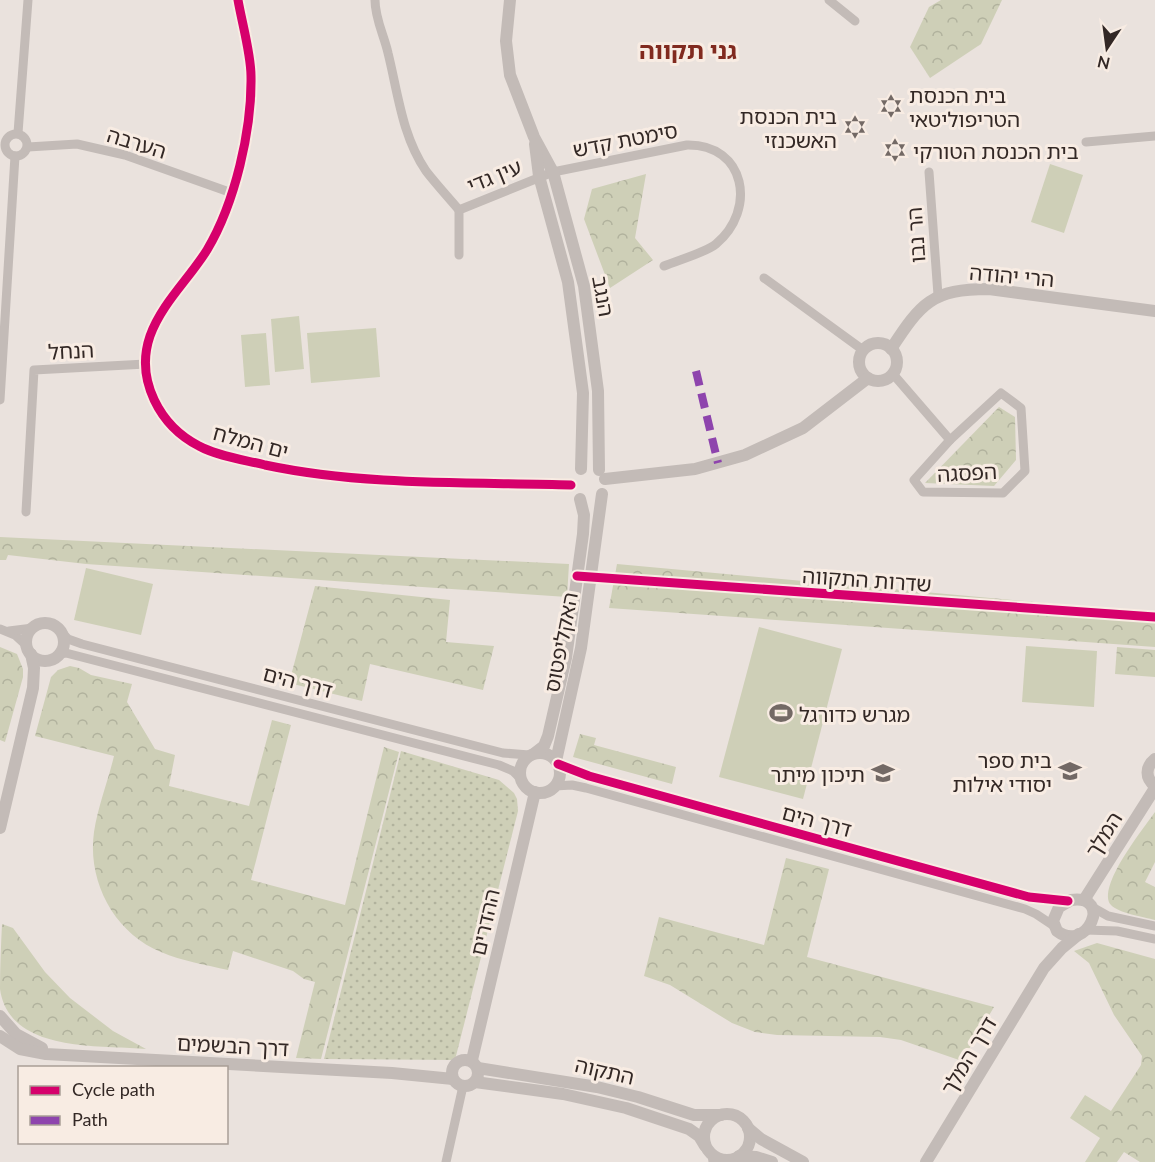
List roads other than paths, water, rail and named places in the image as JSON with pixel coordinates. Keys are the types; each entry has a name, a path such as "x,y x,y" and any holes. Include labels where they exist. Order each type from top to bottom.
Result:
{"street":[{"path":"18,133 28,0"},
{"name":"ים המלח","path":"238,0 251,75 245,140 232,193 207,250 163,310 150,337 146,364 148,386 158,409 174,427 199,446 241,460 303,473 407,481 571,485"},
{"path":"375,0 375,14 388,52 397,98 409,138 425,170 459,210"},
{"name":"הנגב","path":"510,0 506,41 510,75 534,137 553,172 584,286 598,391 602,474"},
{"path":"829,0 855,21"},
{"path":"18,133 25,136 28,147 24,153 15,156 7,151 2,143 8,136 18,133"},
{"path":"1086,142 1155,136"},
{"name":"הנגב","path":"534,137 539,176 568,282 584,393 581,468"},
{"name":"הערבה","path":"28,147 77,144 125,155 232,193"},
{"name":"סימטת קדש","path":"553,172 687,145 698,145 715,150 728,159 737,172 740,188 738,212 732,226 714,246 664,266"},
{"path":"1,400 15,156"},
{"name":"עין גדי","path":"459,255 459,210 553,172"},
{"name":"הר נבו","path":"929,172 938,295"},
{"path":"764,278 863,350"},
{"name":"הרי יהודה","path":"891,349 920,308 938,295 963,289 989,289 1155,311"},
{"path":"880,343 891,349 897,358 892,374 881,381 868,378 860,369 859,362 863,350 880,343"},
{"name":"הנחל","path":"26,512 34,370 146,364"},
{"name":"הפסגה","path":"892,374 950,440"},
{"path":"602,474 606,484 602,494 592,500 580,499 571,485 574,474 581,468 588,466 602,474 695,469 745,455 803,428 868,378"},
{"name":"הפסגה","path":"1001,393 1022,408 1025,471 1003,493 923,492 914,480 950,440 1001,393"},
{"name":"האקליפטוס","path":"557,762 582,648 602,494"},
{"name":"האקליפטוס","path":"532,754 544,746 548,736 566,658 583,534 584,515 580,499"},
{"path":"0,828 33,688 37,677 64,643 61,632 55,626 46,623 33,628 4,630"},
{"path":"33,628 28,635 34,668 33,688"},
{"path":"4,630 20,638 38,659 54,657"},
{"name":"דרך הים","path":"61,632 68,639 82,644 503,753 532,754"},
{"name":"דרך הים","path":"54,657 66,653 178,681 499,765 508,768 520,778"},
{"path":"532,754 547,754 557,762 560,774 555,786 545,792 535,792 524,786 520,778 521,765 532,754"},
{"path":"1155,759 1150,764 1147,775 1155,787"},
{"name":"דרך הים","path":"557,762 590,776 1010,892 1045,900 1068,901"},
{"name":"דרך הים","path":"555,786 572,785 586,788 1025,909 1054,927"},
{"name":"המלך","path":"1088,904 1155,787"},
{"name":"ההדרים","path":"461,1079 479,1075 475,1064 535,792"},
{"path":"1044,968 1052,946 1053,918 1068,901 1088,904 1107,915 1155,926"},
{"path":"1044,968 1093,920 1088,904"},
{"path":"1054,927 1064,935 1117,931 1155,939"},
{"name":"דרך המלך","path":"926,1162 1044,968"},
{"name":"דרך הבשמים","path":"0,1016 25,1041 48,1050 72,1055"},
{"name":"דרך הבשמים","path":"0,1036 9,1043 33,1052 392,1072 461,1079"},
{"path":"446,1162 461,1079 459,1060 475,1064"},
{"name":"התקוה","path":"475,1064 604,1089 694,1115 721,1114"},
{"name":"התקוה","path":"461,1079 563,1094 626,1108 689,1129 699,1136 710,1154"},
{"path":"772,1162 760,1158 721,1159 710,1154 704,1135 705,1128 711,1119 721,1114 735,1116 761,1139 803,1162"},
{"path":"735,1159 746,1149 749,1142 748,1128"}],"place":[{"name":"בית הכנסת הטריפוליטאי","path":"891,106"},
{"name":"בית הכנסת האשכנזי","path":"855,127"},
{"name":"בית הכנסת הטורקי","path":"895,150"},
{"name":"מגרש כדורגל","path":"781,713"},
{"name":"בית ספר יסודי אילות","path":"1070,771"},
{"name":"תיכון מיתר","path":"883,773"}],"district":[{"name":"גני תקווה","path":"688,49"}]}
